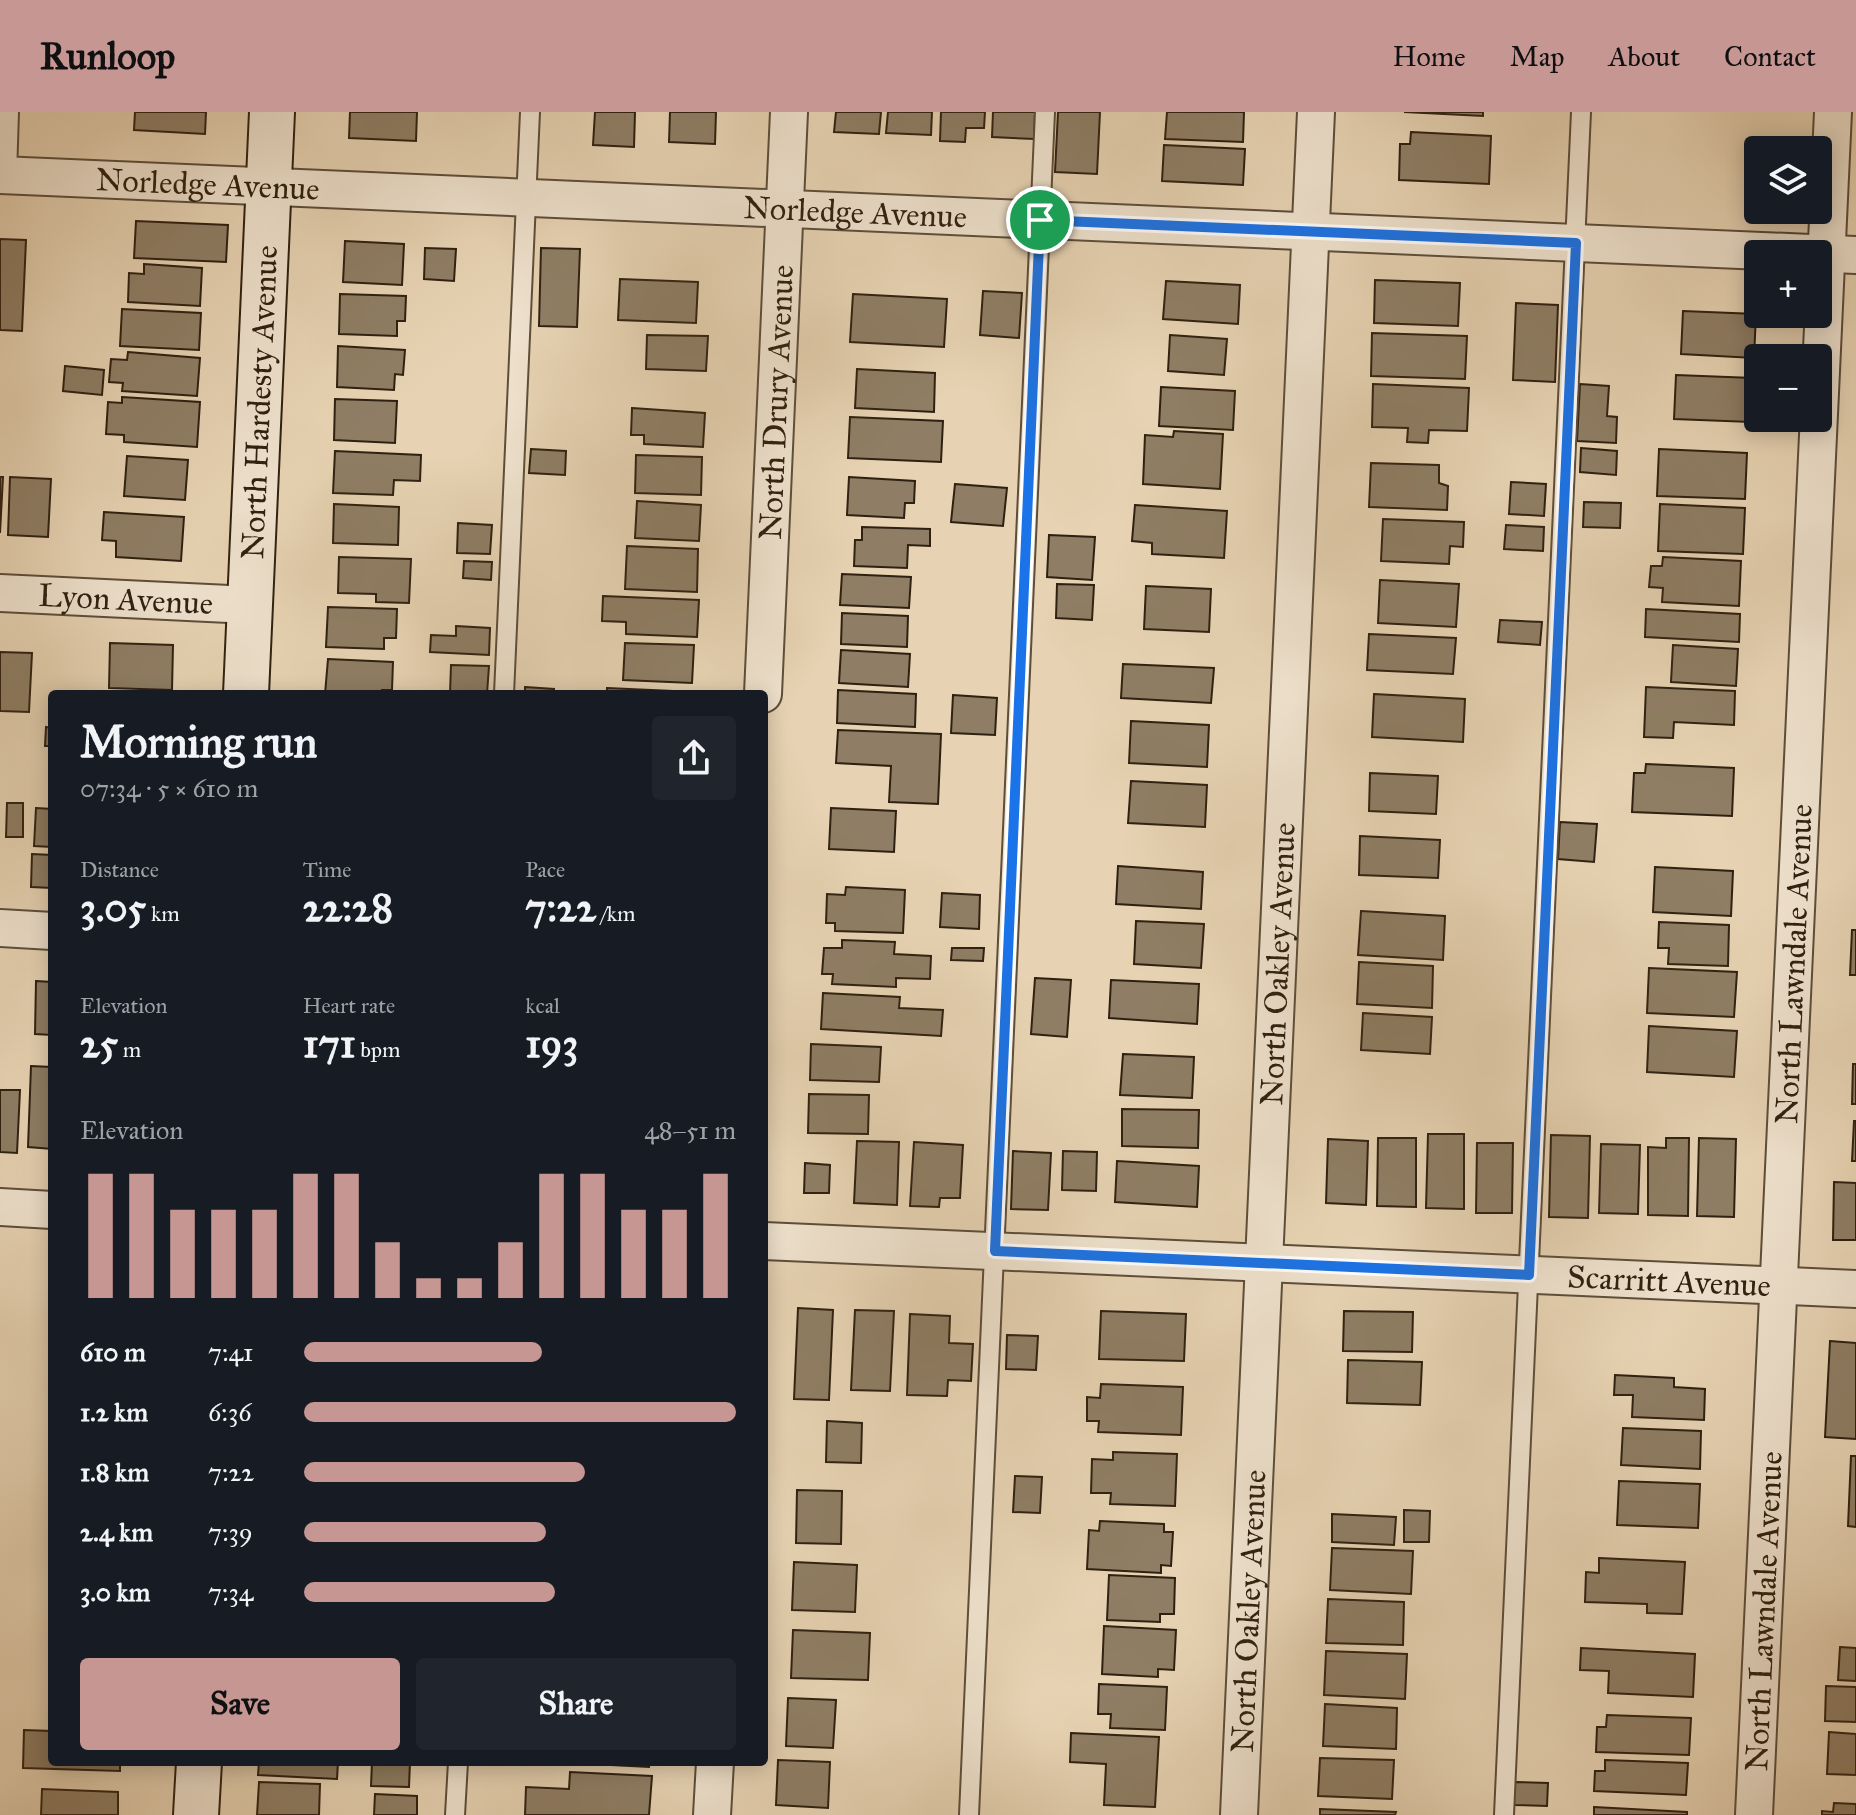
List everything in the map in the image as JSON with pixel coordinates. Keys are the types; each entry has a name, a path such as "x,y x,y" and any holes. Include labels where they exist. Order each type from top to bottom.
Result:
{"street":[{"name":"North Hardesty Avenue","path":"246,690 272,112"},
{"name":"North Drury Avenue","path":"763,690 789,112"},
{"name":"North Oakley Avenue","path":"1239,1815 1316,112"},
{"name":"North Lawndale Avenue","path":"1754,1815 1779,1286 1841,254 1833,112"},
{"name":"Norledge Avenue","path":"3,175 1841,254"},
{"name":"Lyon Avenue","path":"0,593 250,605"},
{"path":"0,928 48,931"},
{"path":"0,1207 48,1210"},
{"name":"Scarritt Avenue","path":"768,1241 1856,1289"},
{"path":"196,1815 199,1766"},
{"path":"712,1815 715,1766"}],"lane":[{"path":"3,175 9,112"},
{"path":"504,690 530,112"},
{"path":"969,1815 1045,112"},
{"path":"1504,1815 1581,112"},
{"path":"455,1815 458,1766"}],"building":[{"path":"135,112 206,112 205,134 134,130"},
{"path":"350,112 417,112 416,141 349,138"},
{"path":"595,112 635,112 634,147 593,145"},
{"path":"670,112 716,112 715,144 669,142"},
{"path":"836,112 881,112 879,134 834,132"},
{"path":"888,112 932,112 931,135 886,133"},
{"path":"941,112 985,112 984,128 966,128 965,142 940,141"},
{"path":"993,112 1035,112 1034,139 992,137"},
{"path":"1058,112 1100,112 1097,174 1055,172"},
{"path":"1167,112 1244,112 1243,142 1165,139"},
{"path":"1404,112 1483,112 1483,116"},
{"path":"1411,132 1491,136 1489,184 1399,180 1400,144 1410,144"},
{"path":"1164,145 1245,149 1243,185 1162,181"},
{"path":"136,221 228,225 226,262 134,258"},
{"path":"0,239 26,240 22,331 0,330"},
{"path":"345,241 404,244 402,285 343,282"},
{"path":"425,248 456,249 454,281 424,279"},
{"path":"541,248 580,249 577,327 539,326"},
{"path":"144,264 202,268 200,306 128,302 129,273 144,274"},
{"path":"620,279 698,282 696,323 618,320"},
{"path":"1375,280 1460,283 1458,326 1374,323"},
{"path":"1166,281 1240,285 1238,324 1163,319"},
{"path":"983,291 1022,293 1019,338 980,335"},
{"path":"340,294 406,296 405,321 397,321 397,336 339,334"},
{"path":"853,294 947,299 944,347 850,342"},
{"path":"1516,303 1558,305 1555,382 1513,380"},
{"path":"122,309 201,313 199,350 120,346"},
{"path":"1683,311 1744,314 1744,328 1755,328 1755,344 1744,344 1744,357 1681,354"},
{"path":"1372,333 1467,336 1465,379 1371,376"},
{"path":"647,335 708,336 706,371 646,369"},
{"path":"1170,335 1227,339 1224,375 1168,371"},
{"path":"338,346 405,350 403,375 395,374 394,390 337,387"},
{"path":"128,352 200,358 197,396 122,391 123,383 109,382 111,359 127,360"},
{"path":"65,366 104,370 102,395 63,391"},
{"path":"857,369 935,373 934,412 855,408"},
{"path":"1676,375 1744,378 1744,422 1674,419"},
{"path":"1373,384 1469,388 1467,431 1429,430 1428,443 1407,442 1408,428 1372,427"},
{"path":"1580,384 1609,386 1607,416 1617,417 1616,443 1577,441"},
{"path":"1161,387 1235,391 1233,430 1159,426"},
{"path":"122,397 200,402 197,447 124,442 124,435 106,434 108,402 122,403"},
{"path":"335,399 397,401 395,443 334,440"},
{"path":"632,408 705,413 703,447 644,444 644,435 631,435"},
{"path":"850,417 943,421 941,462 848,458"},
{"path":"1174,431 1223,434 1220,489 1143,484 1145,435 1173,437"},
{"path":"1581,448 1617,451 1616,475 1580,472"},
{"path":"531,449 566,451 565,475 529,473"},
{"path":"1659,449 1747,453 1745,499 1657,496"},
{"path":"335,451 421,455 420,481 394,480 393,495 333,493"},
{"path":"636,455 702,457 701,495 635,493"},
{"path":"127,456 188,460 185,500 124,496"},
{"path":"1371,463 1439,465 1439,483 1448,486 1447,510 1369,507"},
{"path":"0,477 3,477 0,533"},
{"path":"10,477 51,479 48,537 8,535"},
{"path":"849,477 915,481 914,503 905,503 904,518 847,515"},
{"path":"1511,482 1546,484 1544,516 1509,514"},
{"path":"955,484 1007,488 1003,526 951,522"},
{"path":"637,501 701,505 699,541 635,538"},
{"path":"1584,502 1621,503 1620,528 1583,527"},
{"path":"334,504 399,507 398,545 333,543"},
{"path":"1660,504 1745,508 1743,554 1658,551"},
{"path":"1135,505 1227,511 1224,558 1152,554 1152,543 1132,541"},
{"path":"104,512 184,517 181,561 116,557 116,541 102,540"},
{"path":"1383,519 1464,522 1463,547 1450,546 1449,564 1381,561"},
{"path":"458,523 492,525 490,554 457,553"},
{"path":"1506,525 1544,527 1543,551 1504,549"},
{"path":"862,527 930,529 930,546 908,545 907,568 854,566 855,540 862,540"},
{"path":"1049,535 1095,537 1092,580 1047,577"},
{"path":"627,546 698,549 697,592 625,589"},
{"path":"339,557 411,559 409,603 376,602 376,594 338,593"},
{"path":"1663,557 1741,561 1739,606 1662,602 1663,588 1649,587 1651,566 1662,566"},
{"path":"464,561 492,562 491,580 463,578"},
{"path":"842,574 911,577 909,608 840,605"},
{"path":"1380,580 1459,584 1456,627 1378,623"},
{"path":"1057,584 1094,585 1092,620 1056,618"},
{"path":"1146,586 1211,589 1209,632 1144,629"},
{"path":"603,596 699,600 697,637 626,634 626,622 602,621"},
{"path":"328,607 397,609 396,638 384,638 384,649 326,647"},
{"path":"1646,609 1740,614 1739,642 1645,637"},
{"path":"842,613 908,616 907,647 841,644"},
{"path":"1500,620 1542,622 1540,645 1498,642"},
{"path":"456,626 490,628 489,655 430,652 431,635 456,636"},
{"path":"1369,634 1456,638 1453,674 1367,670"},
{"path":"110,643 173,645 172,690 109,688"},
{"path":"625,643 694,645 692,683 623,680"},
{"path":"1673,645 1738,649 1736,686 1671,682"},
{"path":"841,650 910,654 908,687 839,683"},
{"path":"0,652 32,653 29,712 0,711"},
{"path":"328,659 393,662 392,690 325,690"},
{"path":"1123,664 1214,668 1211,703 1121,698"},
{"path":"451,665 489,666 487,690 450,690"},
{"path":"525,687 554,689 554,690 525,690"},
{"path":"1646,687 1735,691 1734,725 1674,722 1673,738 1644,737"},
{"path":"607,688 650,690 607,690"},
{"path":"838,690 916,694 915,727 837,723"},
{"path":"1374,694 1465,699 1463,742 1372,737"},
{"path":"953,695 997,698 995,735 951,733"},
{"path":"1131,721 1209,725 1207,767 1129,763"},
{"path":"46,727 48,746 45,746"},
{"path":"838,730 941,734 938,804 889,802 891,766 836,763"},
{"path":"1646,764 1734,768 1732,816 1632,812 1634,773 1645,773"},
{"path":"1370,773 1438,776 1436,814 1369,811"},
{"path":"1131,781 1207,785 1205,827 1128,823"},
{"path":"7,803 23,803 23,837 6,837"},
{"path":"36,808 48,809 48,847 34,846"},
{"path":"831,808 896,811 894,852 829,849"},
{"path":"1560,822 1597,824 1594,862 1558,859"},
{"path":"1360,836 1440,840 1438,878 1359,875"},
{"path":"32,854 48,855 48,888 31,887"},
{"path":"1118,866 1203,872 1201,909 1116,904"},
{"path":"1655,867 1733,871 1731,916 1653,912"},
{"path":"846,887 905,890 903,933 835,931 835,923 826,923 827,894 845,895"},
{"path":"942,893 980,895 979,929 940,927"},
{"path":"1361,911 1445,916 1443,960 1358,955"},
{"path":"1136,921 1204,924 1201,968 1134,964"},
{"path":"1659,922 1729,925 1728,966 1668,964 1669,948 1658,948"},
{"path":"1852,930 1856,930 1856,975 1850,975"},
{"path":"842,940 895,942 894,954 931,956 930,979 896,978 896,987 832,984 833,974 822,974 824,948 842,948"},
{"path":"952,948 984,948 983,961 951,960"},
{"path":"1359,962 1433,966 1432,1008 1357,1004"},
{"path":"1649,968 1737,972 1734,1017 1647,1013"},
{"path":"1035,978 1071,980 1067,1037 1031,1034"},
{"path":"1111,980 1199,984 1197,1024 1109,1018"},
{"path":"36,981 48,982 48,1035 35,1034"},
{"path":"823,993 900,997 899,1008 943,1010 941,1036 821,1029"},
{"path":"1363,1013 1432,1017 1430,1054 1361,1050"},
{"path":"1649,1026 1737,1031 1734,1077 1647,1072"},
{"path":"811,1044 881,1047 879,1082 810,1080"},
{"path":"1123,1054 1194,1057 1192,1098 1120,1095"},
{"path":"1853,1064 1856,1064 1856,1104 1852,1104"},
{"path":"31,1066 48,1067 48,1149 28,1147"},
{"path":"0,1090 20,1090 17,1153 0,1152"},
{"path":"809,1094 869,1095 868,1134 808,1133"},
{"path":"1122,1109 1199,1110 1198,1148 1122,1146"},
{"path":"1854,1121 1856,1161 1852,1161"},
{"path":"1428,1134 1464,1134 1464,1209 1426,1208"},
{"path":"1551,1135 1590,1136 1588,1218 1549,1217"},
{"path":"1378,1138 1416,1138 1416,1207 1377,1206"},
{"path":"1666,1138 1689,1138 1688,1216 1648,1215 1648,1147 1666,1148"},
{"path":"1699,1138 1736,1139 1734,1217 1697,1216"},
{"path":"1328,1139 1368,1141 1366,1205 1326,1203"},
{"path":"857,1141 899,1142 897,1205 854,1203"},
{"path":"914,1142 963,1145 960,1198 940,1198 939,1207 910,1206"},
{"path":"1477,1143 1513,1143 1512,1213 1476,1213"},
{"path":"1601,1144 1640,1145 1638,1214 1599,1213"},
{"path":"1013,1151 1051,1153 1048,1210 1011,1209"},
{"path":"1063,1151 1097,1152 1096,1191 1062,1190"},
{"path":"1117,1161 1199,1166 1197,1207 1115,1202"},
{"path":"805,1163 830,1165 829,1193 804,1193"},
{"path":"1834,1182 1856,1183 1856,1240 1833,1240"},
{"path":"798,1308 833,1310 829,1400 794,1399"},
{"path":"855,1310 894,1311 890,1391 851,1390"},
{"path":"1101,1311 1186,1314 1184,1361 1099,1359"},
{"path":"1344,1311 1413,1312 1412,1352 1343,1351"},
{"path":"910,1314 950,1316 949,1343 973,1344 971,1381 948,1380 947,1396 907,1395"},
{"path":"1007,1335 1038,1336 1036,1370 1006,1369"},
{"path":"1830,1341 1856,1343 1856,1439 1825,1437"},
{"path":"1348,1360 1422,1362 1420,1405 1347,1403"},
{"path":"1615,1375 1674,1378 1674,1387 1705,1389 1704,1420 1632,1417 1633,1395 1614,1395"},
{"path":"1101,1384 1183,1387 1181,1435 1098,1432 1099,1421 1087,1421 1087,1397 1100,1398"},
{"path":"827,1421 862,1423 861,1463 826,1462"},
{"path":"1623,1428 1701,1431 1700,1469 1621,1465"},
{"path":"1113,1452 1177,1454 1175,1506 1110,1504 1111,1493 1091,1493 1092,1459 1113,1460"},
{"path":"1851,1456 1856,1456 1856,1527 1848,1526"},
{"path":"1015,1476 1042,1477 1040,1513 1013,1512"},
{"path":"1619,1481 1700,1484 1698,1528 1617,1525"},
{"path":"797,1490 842,1491 841,1544 796,1543"},
{"path":"1404,1510 1430,1511 1429,1542 1404,1542"},
{"path":"1332,1514 1396,1517 1394,1545 1332,1542"},
{"path":"1100,1521 1164,1524 1164,1532 1173,1532 1171,1566 1161,1565 1161,1573 1087,1569 1089,1530 1099,1531"},
{"path":"1332,1548 1413,1551 1411,1594 1330,1590"},
{"path":"1599,1558 1685,1562 1682,1614 1647,1613 1647,1604 1585,1602 1586,1572 1599,1573"},
{"path":"794,1562 857,1565 855,1612 792,1610"},
{"path":"1109,1575 1175,1578 1174,1614 1160,1614 1160,1622 1107,1620"},
{"path":"1328,1599 1404,1602 1403,1645 1326,1643"},
{"path":"1104,1626 1176,1630 1174,1670 1158,1669 1158,1677 1102,1674"},
{"path":"793,1630 870,1633 868,1680 791,1678"},
{"path":"1840,1647 1856,1648 1856,1681 1838,1680"},
{"path":"1581,1648 1695,1654 1693,1697 1608,1693 1609,1671 1580,1670"},
{"path":"1326,1651 1407,1654 1405,1699 1324,1695"},
{"path":"1099,1684 1167,1687 1165,1730 1110,1728 1111,1714 1098,1714"},
{"path":"1826,1686 1856,1687 1856,1722 1825,1721"},
{"path":"788,1698 836,1700 833,1748 786,1746"},
{"path":"1325,1704 1397,1708 1396,1749 1323,1746"},
{"path":"1607,1715 1691,1718 1689,1755 1596,1752 1597,1727 1606,1727"},
{"path":"24,1730 48,1731 48,1766 120,1766 120,1771 23,1768"},
{"path":"1829,1732 1856,1734 1856,1775 1827,1774"},
{"path":"1071,1733 1159,1737 1155,1807 1104,1805 1106,1764 1070,1762"},
{"path":"1320,1758 1394,1760 1392,1799 1318,1796"},
{"path":"778,1760 830,1762 828,1808 776,1805"},
{"path":"1605,1760 1688,1763 1686,1795 1594,1791 1595,1771 1605,1771"},
{"path":"259,1766 338,1766 337,1779 258,1775"},
{"path":"372,1766 410,1766 409,1787 371,1786"},
{"path":"570,1772 652,1776 649,1815 525,1815 526,1787 569,1789"},
{"path":"259,1782 320,1784 319,1815 257,1815"},
{"path":"1514,1782 1548,1783 1547,1806 1514,1805"},
{"path":"42,1789 118,1792 118,1815 41,1815"},
{"path":"375,1794 417,1796 417,1815 374,1815"},
{"path":"1834,1803 1856,1804 1856,1815 1822,1815 1822,1811 1833,1812"},
{"path":"1594,1807 1687,1812 1687,1815 1594,1815"},
{"path":"1320,1809 1396,1812 1395,1815 1320,1815"}],"route":[{"path":"1040,220 1576,243 1529,1275 995,1251 1040,220"}]}
